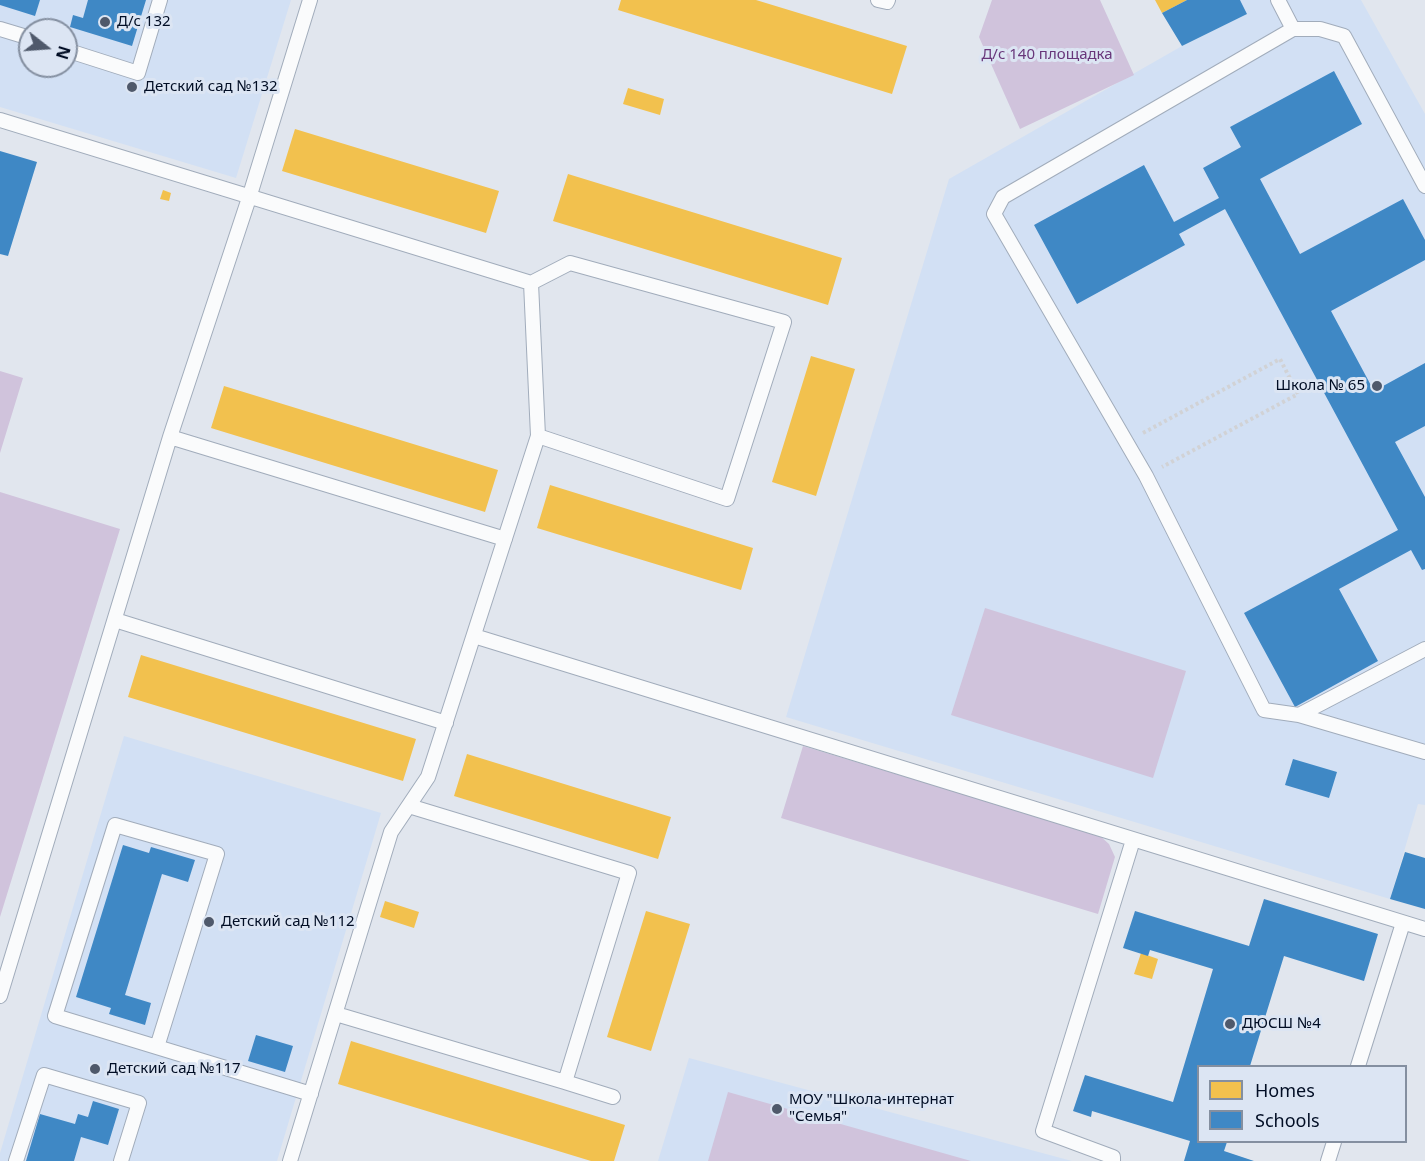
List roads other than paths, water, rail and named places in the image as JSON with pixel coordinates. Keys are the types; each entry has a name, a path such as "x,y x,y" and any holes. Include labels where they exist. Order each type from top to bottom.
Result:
{"lane":[{"path":"78,54 138,73 160,0"},
{"path":"0,996 170,437 249,198 310,0"},
{"path":"878,0 887,2 888,0"},
{"path":"1278,0 1293,29"},
{"path":"0,29 18,34"},
{"path":"1425,186 1344,36 1320,29 1293,29 1003,197 994,214 1146,476 1264,710 1299,715 1425,752"},
{"path":"0,120 249,198 531,282 570,263 784,322 727,499 538,436"},
{"path":"290,1161 391,832 428,777 538,436 531,282"},
{"path":"170,437 505,539"},
{"path":"115,620 446,723"},
{"path":"474,636 1425,929"},
{"path":"1299,715 1425,649"},
{"path":"409,806 629,873 565,1082"},
{"path":"157,1047 217,854 115,825 55,1016 311,1094"},
{"path":"1113,1161 1113,1157 1042,1131 1133,840"},
{"path":"1358,1065 1403,923"},
{"path":"336,1014 613,1097"},
{"path":"16,1161 44,1076 139,1103 121,1161"},
{"path":"1328,1161 1334,1143"}],"place":[{"name":"Д/с 132","path":"105,22"},
{"name":"Детский сад №132","path":"132,87"},
{"name":"Школа № 65","path":"1377,386"},
{"name":"Детский сад №112","path":"209,922"},
{"name":"ДЮСШ №4","path":"1230,1024"},
{"name":"Детский сад №117","path":"95,1069"},
{"name":"МОУ \"Школа-интернат \"Семья\"","path":"777,1109"}],"park label":[{"name":"Д/с 140 площадка","path":"1047,55"}]}
